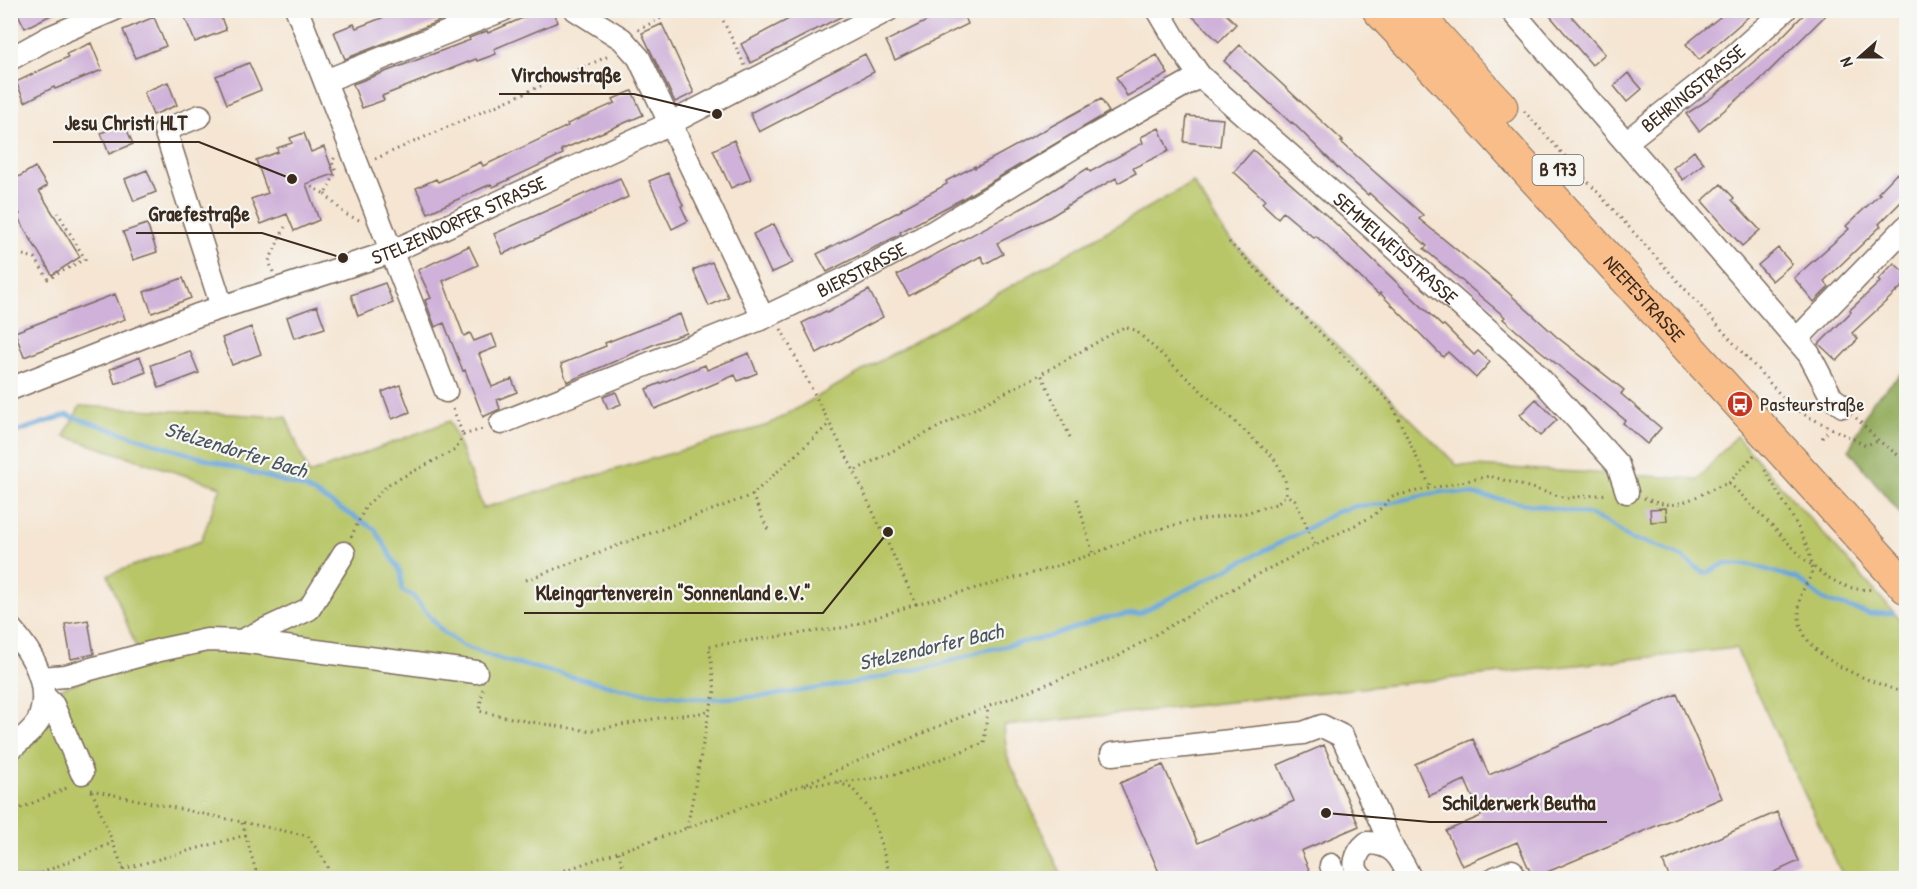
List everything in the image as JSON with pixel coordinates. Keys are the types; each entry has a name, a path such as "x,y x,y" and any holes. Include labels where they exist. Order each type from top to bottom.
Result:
{"highway":[{"name":"NEEFESTRASSE","path":"1379,10 1460,96 1906,587"},
{"name":"NEEFESTRASSE","path":"1412,10 1906,555"}],"street":[{"path":"10,59 51,37 113,10"},
{"path":"297,10 446,391"},
{"path":"325,81 503,10"},
{"path":"576,10 622,39 639,58 768,316"},
{"name":"STELZENDORFER STRASSE","path":"13,381 198,315 391,252 671,123 888,10"},
{"name":"SEMMELWEISSTRASSE","path":"1158,10 1180,49 1200,76 1528,366 1618,465 1626,492"},
{"path":"1511,10 1797,339 1809,354 1832,398 1843,406"},
{"name":"BEHRINGSTRASSE","path":"1626,142 1721,67 1785,10"},
{"name":"BIERSTRASSE","path":"501,423 768,316 853,275 933,232 1079,144 1200,76"},
{"path":"200,116 165,130 222,307"},
{"path":"1797,339 1906,227"},
{"path":"241,640 309,609 344,553"},
{"path":"10,628 19,638 53,705 86,782"},
{"path":"43,687 65,676 207,640 241,640 476,672"},
{"path":"10,749 29,734 39,720 43,687"},
{"path":"1112,754 1302,733 1322,726 1342,736 1394,851 1410,879"},
{"path":"1362,879 1358,875 1355,861 1360,850 1367,843 1384,844 1394,851"}],"path":[{"path":"359,167 618,51 622,39 676,10"},
{"path":"718,10 752,80"},
{"path":"1518,105 1787,402 1804,415 1865,445 1878,441"},
{"path":"306,184 325,194 336,172 332,162 338,153"},
{"path":"23,255 35,258 48,279 85,259 58,213"},
{"path":"279,288 269,261 285,227"},
{"path":"1229,242 1391,403 1431,488"},
{"path":"768,316 854,471 916,604"},
{"path":"687,828 715,691 710,645 847,627 916,604 1041,571 1093,554 1148,532 1187,522 1245,513 1276,504 1286,495 1287,486 1284,475 1273,457 1135,330 1124,327 1041,374 854,471"},
{"path":"1041,374 1070,437"},
{"path":"1843,406 1878,441 1906,461"},
{"path":"356,525 366,506 389,484 455,450 463,435 458,421"},
{"path":"526,580 752,495 829,424"},
{"path":"1822,438 1830,429"},
{"path":"1753,447 1806,542 1813,567 1801,594 1798,611 1799,623 1805,638 1817,651 1841,667 1906,694"},
{"path":"542,879 800,786 988,707 1117,657 1260,573 1373,516 1393,496 1490,476 1566,498 1626,492 1654,502 1675,504 1729,483 1756,453"},
{"path":"1729,483 1813,567 1845,586 1863,590 1874,588"},
{"path":"752,495 769,532"},
{"path":"1286,495 1295,500 1315,545"},
{"path":"1077,499 1093,554"},
{"path":"476,672 483,685 479,711 525,722 589,731 664,717 709,712"},
{"path":"800,786 871,779 908,771 984,743 988,707"},
{"path":"86,782 127,879"},
{"path":"10,813 86,782 242,823 308,836 321,855 331,874 331,879"},
{"path":"835,782 851,788 871,811 891,879"},
{"path":"242,823 258,879"},
{"path":"123,869 246,835"},
{"path":"30,879 112,843"},
{"path":"618,852 627,879"}],"green space":[{"path":"1193,182 1225,234 1457,465 1698,479 1736,436 1906,626 1906,878 1844,878 1736,648 1004,726 1007,756 1063,878 11,878 10,755 51,692 141,660 108,575 201,541 221,487 64,436 80,406 286,417 309,474 450,421 483,508 768,425"},
{"path":"1906,369 1906,521 1849,450 1871,403"}],"building":[{"path":"16,10 61,10 25,28"},
{"path":"182,10 218,10 226,30 195,42"},
{"path":"402,10 464,11 345,59 334,32 354,24 356,28"},
{"path":"541,10 553,10 558,22 494,49 496,54 477,61 476,59 382,96 384,100 362,108 353,84 470,40 469,38 487,31 488,33"},
{"path":"806,10 854,10 751,63 741,44"},
{"path":"949,10 962,10 968,24 895,60 886,41"},
{"path":"1186,10 1222,10 1236,24 1219,42"},
{"path":"1545,10 1566,10 1605,54 1592,65"},
{"path":"1714,10 1756,10 1699,60 1686,44 1720,17"},
{"path":"1808,10 1831,10 1756,84 1699,131 1686,114 1711,98 1777,42"},
{"path":"154,17 166,46 135,58 123,30"},
{"path":"662,24 694,93 675,102 642,33"},
{"path":"91,43 102,70 55,89 54,87 25,102 16,82 68,57 66,54"},
{"path":"1240,45 1343,141 1341,142 1423,215 1419,219 1501,286 1557,337 1624,390 1621,394 1661,428 1647,444 1623,423 1625,420 1526,339 1503,319 1505,317 1424,249 1427,246 1369,193 1368,195 1341,171 1292,122 1224,61"},
{"path":"865,54 874,72 759,132 750,113"},
{"path":"1157,55 1168,74 1127,96 1116,77"},
{"path":"249,63 261,90 227,104 216,76"},
{"path":"1628,73 1642,89 1627,102 1614,86"},
{"path":"168,82 177,105 153,115 144,92"},
{"path":"632,91 643,115 561,150 563,154 493,187 491,184 428,213 416,188 436,179 438,182 481,162 483,166 615,103 613,99"},
{"path":"1101,99 1109,112 962,199 900,232 901,234 827,272 817,254 902,210 947,184 946,181 975,166 975,168"},
{"path":"1187,116 1223,119 1220,146 1184,142"},
{"path":"124,123 133,144 109,154 101,133"},
{"path":"1159,128 1169,151 1133,168 1136,173 1118,183 1116,178 1050,217 997,243 1003,254 985,264 981,256 909,296 897,275 1039,199 1088,168 1090,172 1143,143 1141,137"},
{"path":"304,133 311,152 324,147 334,174 306,184 319,220 294,231 287,214 261,224 251,199 268,193 256,160 278,152 277,148 292,143 290,138"},
{"path":"734,140 751,179 731,188 713,150"},
{"path":"1253,150 1335,223 1474,355 1478,351 1490,362 1476,378 1448,352 1443,357 1380,293 1379,295 1316,236 1314,238 1283,212 1278,218 1262,203 1265,200 1234,172"},
{"path":"1694,151 1704,163 1683,180 1673,168"},
{"path":"35,167 47,186 39,191 80,257 52,275 17,216 20,214 10,198 10,182"},
{"path":"147,170 156,192 134,201 125,179"},
{"path":"668,173 688,221 672,229 649,181"},
{"path":"1897,173 1906,182 1906,197 1879,224 1881,226 1824,281 1829,287 1814,302 1794,278 1849,229 1846,226 1880,194 1878,193"},
{"path":"620,178 628,197 503,254 494,234"},
{"path":"1721,184 1734,198 1732,200 1760,230 1742,246 1702,201"},
{"path":"147,224 157,252 133,260 123,232"},
{"path":"774,224 793,263 771,273 753,234"},
{"path":"469,246 478,265 443,281 464,336 470,333 474,341 492,334 497,347 479,354 492,387 512,379 517,392 497,400 500,409 483,417 444,323 435,327 425,300 431,298 418,270"},
{"path":"1778,248 1792,264 1772,281 1758,265"},
{"path":"712,262 728,297 709,306 693,270"},
{"path":"1894,263 1906,274 1906,283 1852,333 1858,339 1837,361 1819,344 1880,282 1878,280"},
{"path":"183,278 191,298 152,313 144,292"},
{"path":"385,283 393,303 358,316 351,295"},
{"path":"869,290 883,317 817,353 802,323 826,311 827,313"},
{"path":"115,294 125,319 24,357 15,332"},
{"path":"317,306 325,328 294,338 287,317"},
{"path":"680,314 687,333 657,343 567,382 561,364 606,346 605,343"},
{"path":"251,327 261,354 232,365 222,338"},
{"path":"190,351 199,373 159,388 151,365"},
{"path":"749,353 757,373 738,381 735,375 655,409 646,389 705,365 707,370"},
{"path":"140,357 146,372 115,384 110,369"},
{"path":"400,385 410,412 392,419 382,392"},
{"path":"616,392 621,404 608,409 603,397"},
{"path":"1536,399 1557,420 1540,436 1520,415"},
{"path":"1666,508 1667,521 1651,522 1650,509"},
{"path":"88,620 94,654 71,659 65,624"},
{"path":"1677,694 1722,798 1533,878 1517,842 1462,866 1446,831 1481,816 1465,780 1429,796 1415,764 1473,739 1489,775"},
{"path":"1324,745 1359,826 1301,851 1313,879 1162,879 1120,783 1163,765 1198,843 1294,801 1278,765"},
{"path":"1777,812 1799,861 1760,879 1670,879 1663,862"}],"waterway":[{"name":"Stelzendorfer Bach","path":"10,434 67,415 307,489 375,529 401,573 402,591 412,595 443,632 463,646 502,660 637,692 705,699 767,696 853,683 938,665 982,651 1048,637 1102,618 1140,613 1336,512 1356,506 1384,504 1441,492 1470,494 1591,515 1632,540 1649,543 1681,556 1705,574 1724,564 1751,565 1798,579 1823,600 1870,614 1893,613"}],"place":[{"name":"Virchowstraße","path":"717,114"},
{"name":"Jesu Christi HLT","path":"292,179"},
{"name":"Graefestraße","path":"343,258"},
{"name":"Pasteurstraße","path":"1740,404"},
{"name":"Kleingartenverein \"Sonnenland e.V.\"","path":"888,532"},
{"name":"Schilderwerk Beutha","path":"1326,813"}]}
